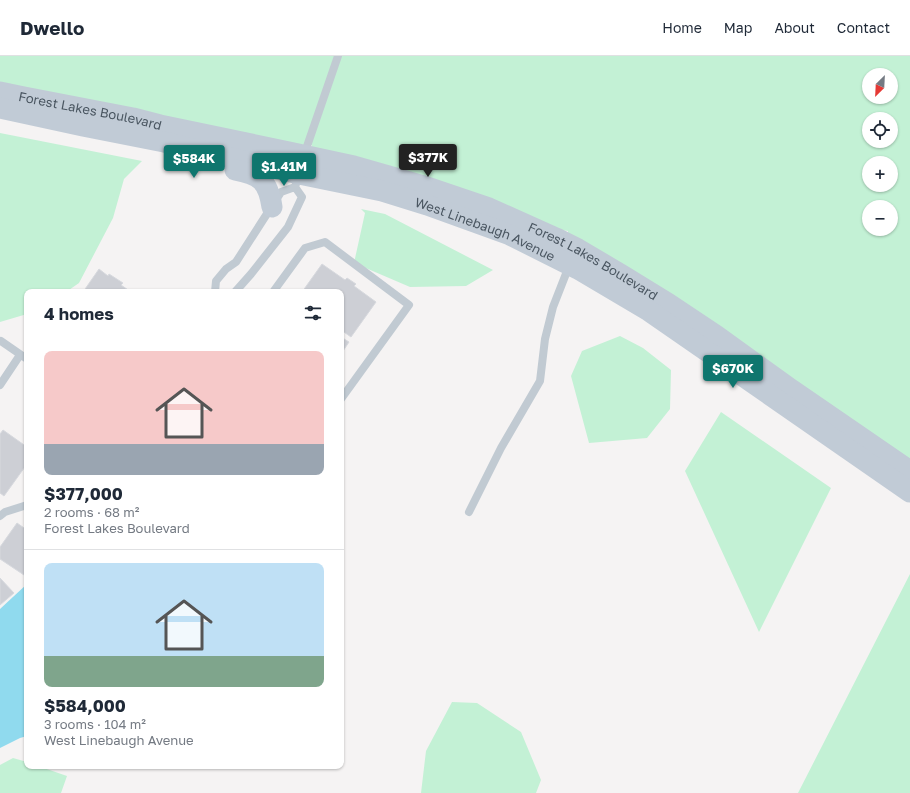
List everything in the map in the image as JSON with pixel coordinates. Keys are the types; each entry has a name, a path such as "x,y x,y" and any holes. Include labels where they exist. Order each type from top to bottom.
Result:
{"main road":[{"name":"Forest Lakes Boulevard","path":"0,92 133,118 300,169 375,172 431,188 489,208 558,239 574,257 622,275 669,304 910,471"},
{"name":"West Linebaugh Avenue","path":"0,108 102,130 300,169 427,205 574,257 649,311 910,492"},
{"path":"102,130 127,127 136,128 278,159 300,169"},
{"path":"132,136 180,158 246,172 256,176 266,186 272,207"}],"lane":[{"path":"215,289 216,281 226,269 236,262 281,192 300,169 338,56"},
{"path":"238,289 288,227 302,197 300,169"},
{"path":"275,289 305,248 325,242 409,305 344,395"},
{"path":"469,512 501,448 540,381 545,339 553,307 574,257"},
{"path":"0,341 24,357 0,385"},
{"path":"0,516 5,512 24,506"}],"green space":[{"path":"0,56 910,56 910,460 568,234 568,231 561,230 312,148 312,145 305,146 0,82"},
{"path":"0,133 142,161 124,179 113,218 79,283 70,289 24,289 24,315 0,322"},
{"path":"361,209 385,214 493,270 466,286 410,287 354,263 365,213"},
{"path":"620,336 643,348 671,370 670,409 647,438 589,443 571,376 582,351"},
{"path":"721,412 831,488 759,632 685,471"},
{"path":"910,574 910,793 798,793"},
{"path":"452,702 477,703 521,732 541,780 536,793 421,793 426,751"},
{"path":"13,758 24,761 24,769 47,769 67,776 61,793 0,793 0,765"}],"water":[{"path":"24,587 24,737 0,748 0,609"}],"building":[{"path":"322,264 345,280 347,278 356,284 354,286 376,302 351,337 344,332 344,289 304,289"},
{"path":"99,269 108,276 109,274 123,283 121,285 127,289 85,289"},
{"path":"344,339 349,342 344,350"},
{"path":"3,430 24,445 24,468 4,496 0,493 0,434"},
{"path":"17,523 24,528 24,575 0,559 0,547"},
{"path":"0,578 14,593 0,605"}]}
